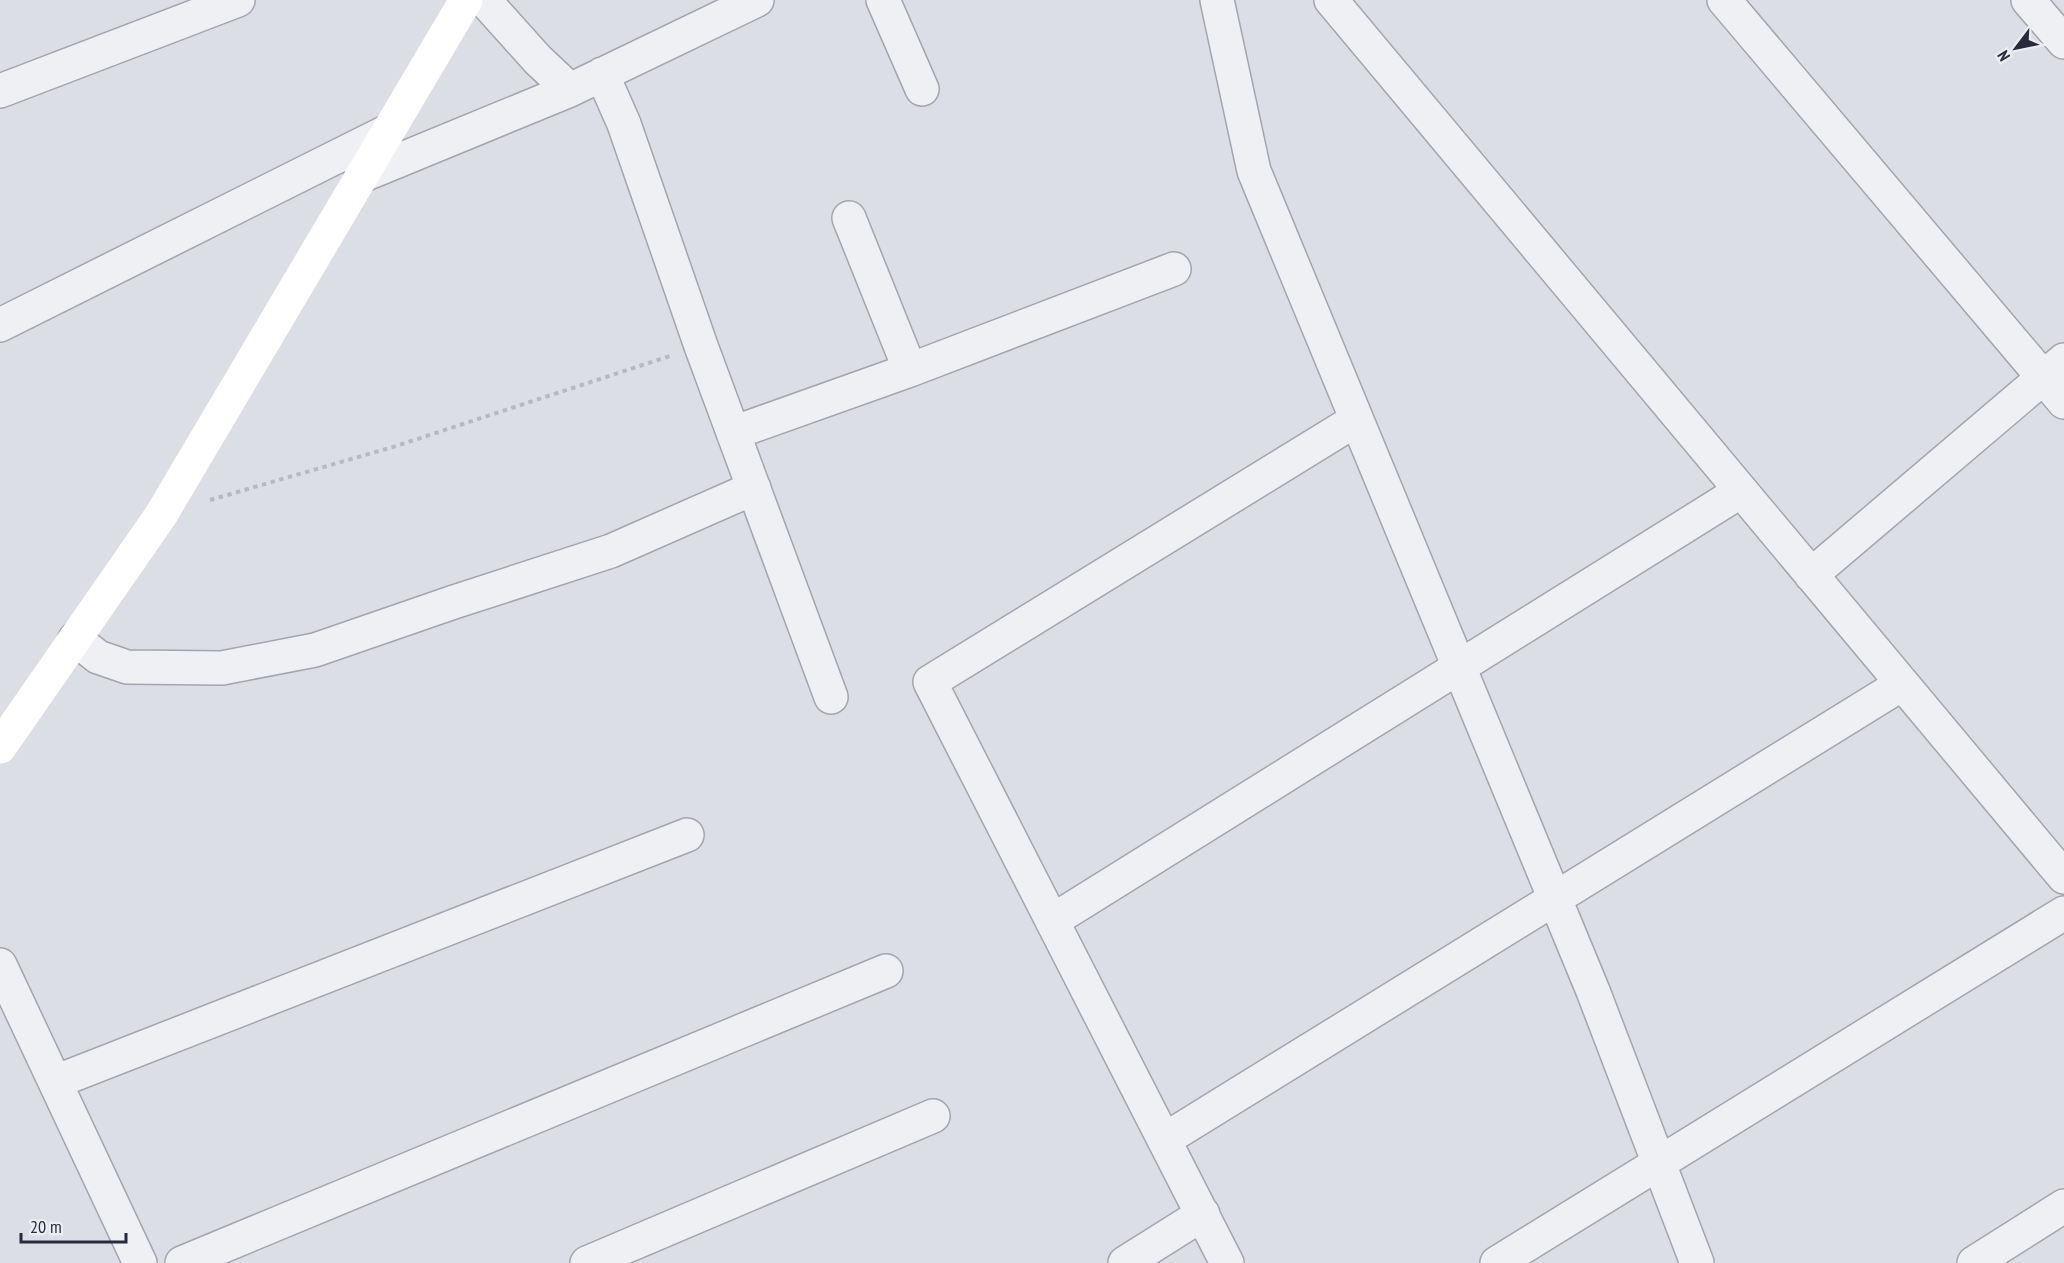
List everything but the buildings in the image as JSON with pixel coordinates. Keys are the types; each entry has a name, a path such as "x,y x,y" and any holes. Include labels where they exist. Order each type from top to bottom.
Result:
{"street":[{"path":"0,91 238,0"},
{"path":"0,747 161,515 466,0"},
{"path":"484,0 538,60 570,90"},
{"path":"361,176 570,90 757,0"},
{"path":"883,0 922,89"},
{"path":"1217,0 1254,171 1593,991 1696,1263"},
{"path":"1331,0 2064,877"},
{"path":"1724,0 2054,368 2064,402"},
{"path":"2028,0 2064,42"},
{"path":"602,74 624,124 701,346 831,697"},
{"path":"0,325 386,132"},
{"path":"849,218 910,370"},
{"path":"733,433 910,370 1174,269"},
{"path":"1811,574 2054,368"},
{"path":"1227,1263 930,682 1356,420"},
{"path":"75,639 98,657 127,667 222,668 315,650 611,551 754,488"},
{"path":"1052,921 1741,490"},
{"path":"1164,1140 1902,684"},
{"path":"55,1082 687,835"},
{"path":"1497,1263 2064,913"},
{"path":"0,965 140,1263"},
{"path":"182,1263 886,971"},
{"path":"586,1263 933,1116"},
{"path":"1974,1263 2064,1206"},
{"path":"1125,1263 1203,1214"}],"path":[{"path":"161,515 396,446 701,346"}]}
